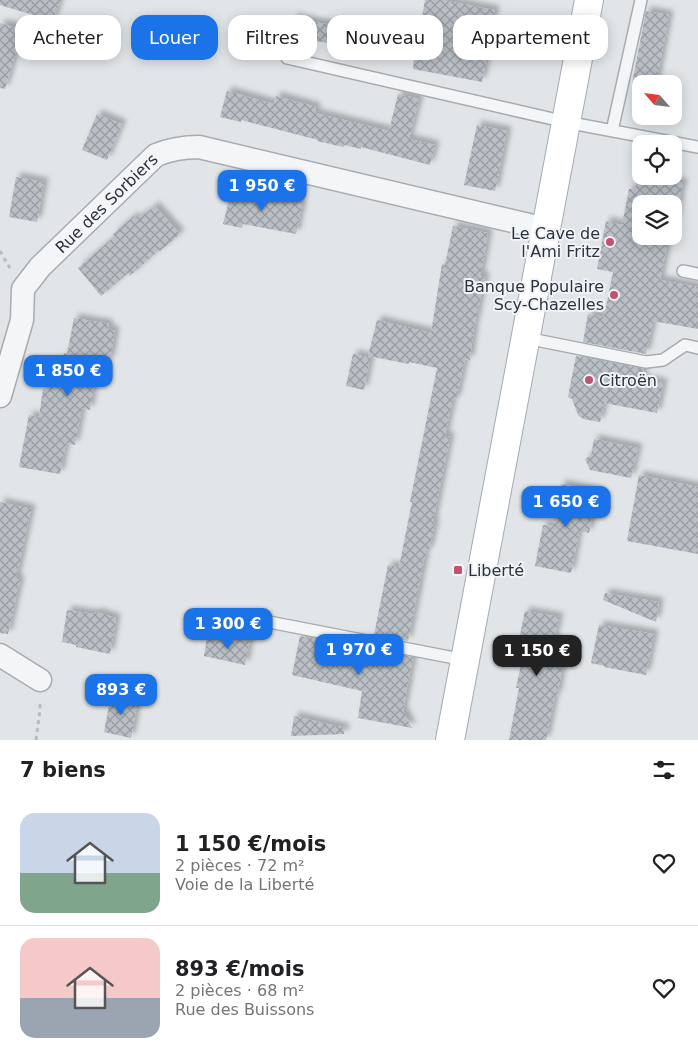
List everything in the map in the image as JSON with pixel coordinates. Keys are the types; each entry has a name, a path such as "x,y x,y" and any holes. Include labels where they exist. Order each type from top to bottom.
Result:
{"main road":[{"path":"450,740 590,0"}],"street":[{"name":"Rue des Sorbiers","path":"0,396 22,320 23,289 40,267 156,155 167,150 180,147 199,147 546,229"},
{"path":"0,655 40,680"}],"lane":[{"path":"612,131 641,0"},
{"path":"296,60 566,122 698,146"},
{"path":"683,271 698,274"},
{"path":"526,338 646,362 663,360 685,345 698,348"},
{"path":"264,621 465,660"}],"path":[{"path":"36,740 40,710 40,680"}],"building":[{"path":"0,0 60,0 55,15 33,15 0,5"},
{"path":"425,0 442,0 495,10 494,15 453,15 453,60 486,60 482,82 413,69 414,60 443,60 443,15 422,15"},
{"path":"646,11 669,15 658,75 634,75"},
{"path":"317,22 327,24 327,43 317,41"},
{"path":"0,23 15,28 15,54 5,89 0,88"},
{"path":"227,91 274,104 276,96 316,107 315,113 389,131 398,94 419,99 409,139 435,145 430,165 361,147 361,149 344,145 343,147 241,120 241,122 220,117"},
{"path":"97,114 122,124 107,160 82,150"},
{"path":"477,125 507,131 495,191 464,185"},
{"path":"16,177 44,182 37,222 9,217"},
{"path":"683,183 681,195 632,195 632,245 667,245 660,280 698,287 698,329 653,321 646,354 583,342 588,314 604,317 613,272 597,269 606,221 622,225 629,189 635,189 636,185 682,185"},
{"path":"232,188 302,204 296,234 243,224 242,228 223,224"},
{"path":"155,206 180,234 130,276 128,273 101,296 78,268 115,236 113,234 134,216 136,220"},
{"path":"453,226 488,233 481,273 481,276 485,277 473,333 470,360 465,359 456,400 453,400 449,416 445,436 450,437 433,522 435,523 429,551 426,550 408,641 374,635 388,565 399,567 437,368 368,356 377,320 431,333 442,264 445,265"},
{"path":"74,318 109,324 108,329 115,331 110,361 107,360 103,386 94,384 90,410 82,408 75,445 66,443 60,474 19,467 29,415 39,417 43,389 49,390 56,363 62,364 64,353 67,354"},
{"path":"353,354 370,358 364,390 346,386"},
{"path":"576,356 644,369 642,379 663,383 657,413 604,403 600,422 583,419 578,415 572,399 568,397"},
{"path":"594,439 638,448 631,478 590,470 585,459 591,455"},
{"path":"639,475 698,487 698,554 627,541"},
{"path":"561,484 597,491 589,533 579,531 571,573 535,566 543,525 553,526"},
{"path":"0,502 31,509 16,579 20,580 8,634 0,633"},
{"path":"605,593 659,602 656,622 603,600"},
{"path":"67,610 95,614 96,612 116,618 110,654 62,642"},
{"path":"525,611 559,617 554,640 567,643 546,740 509,740 519,688 516,688 524,651 517,649"},
{"path":"599,625 654,634 646,675 591,663"},
{"path":"227,635 250,641 245,665 204,656 207,637 225,641"},
{"path":"300,636 413,657 403,711 412,728 358,718 362,691 292,675"},
{"path":"111,695 138,700 131,738 104,732"},
{"path":"294,716 345,728 344,734 291,736"}],"place":[{"name":"Le Cave de l'Ami Fritz","path":"610,242"},
{"name":"Banque Populaire Scy-Chazelles","path":"614,295"},
{"name":"Citroën","path":"589,380"},
{"name":"Liberté","path":"458,570"}]}
